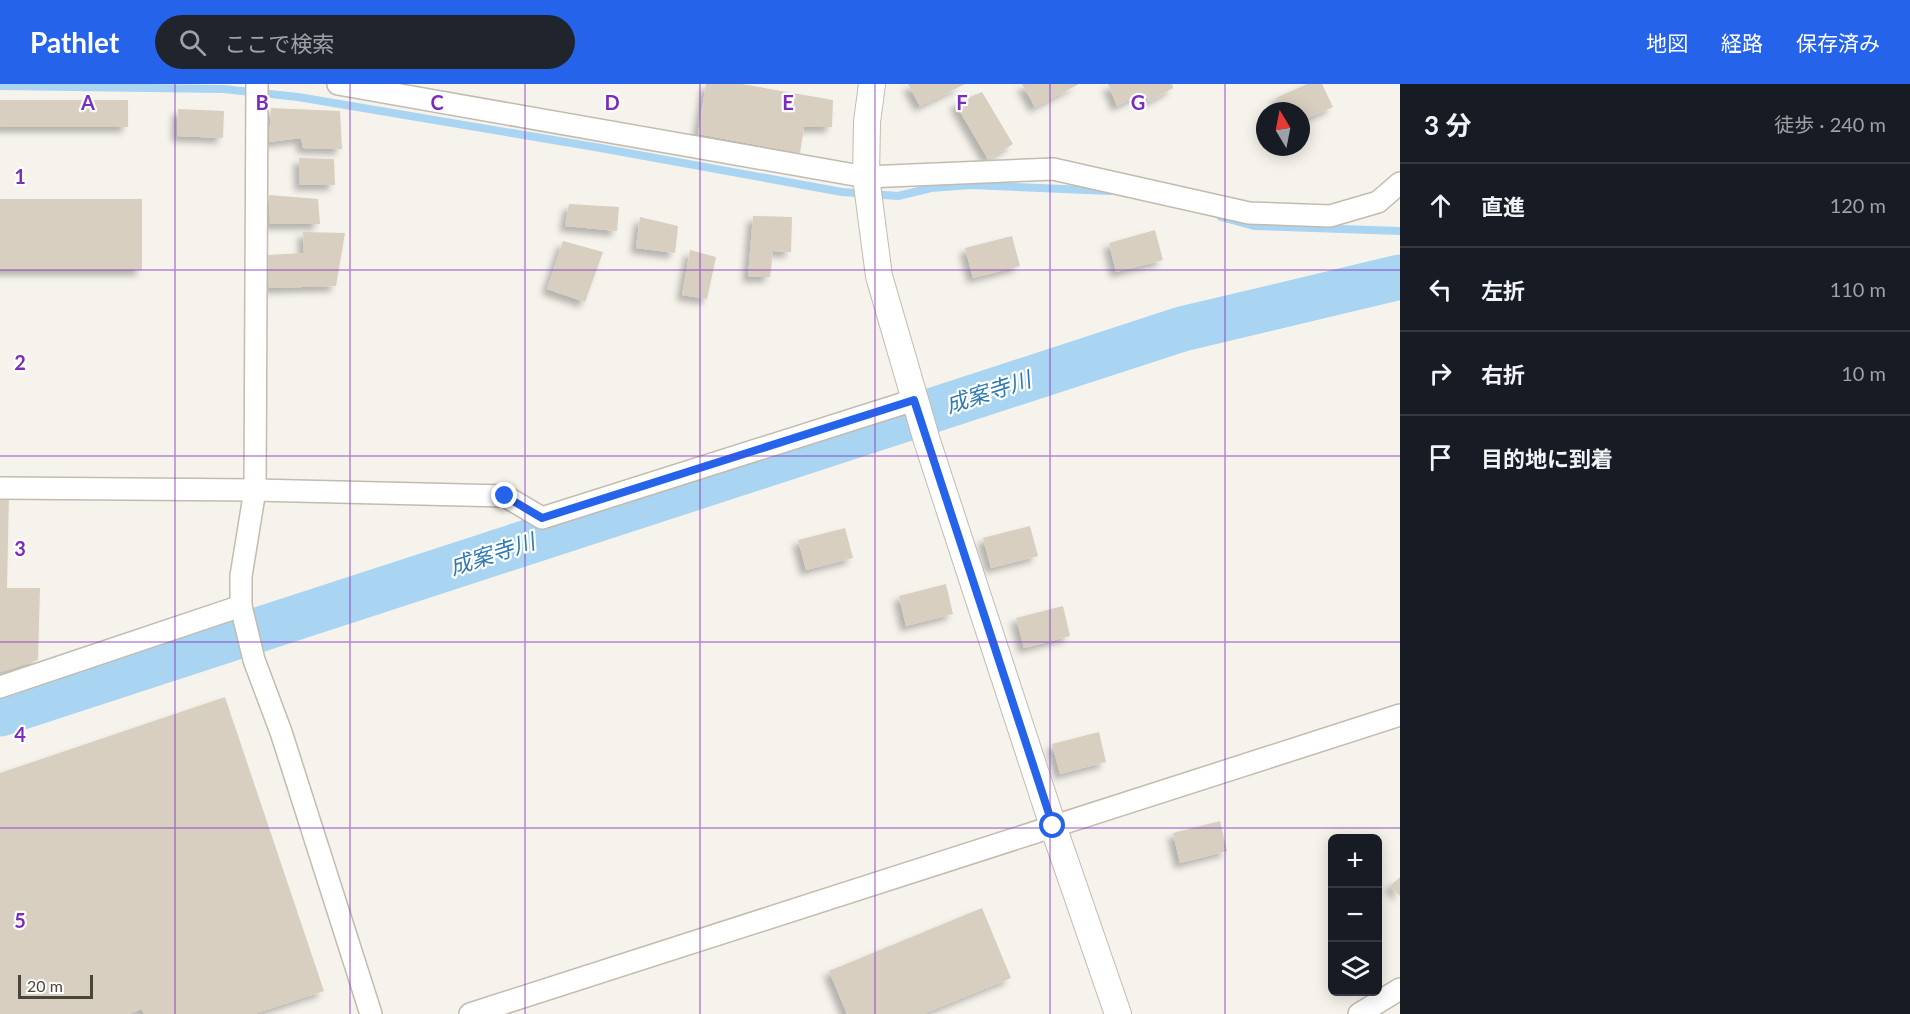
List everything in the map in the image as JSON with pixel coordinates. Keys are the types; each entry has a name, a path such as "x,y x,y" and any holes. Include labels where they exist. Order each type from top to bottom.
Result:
{"street":[{"path":"257,84 255,490 241,576 241,606 254,660 281,732 371,1014"},
{"path":"338,84 389,88 866,177 1053,169 1249,213 1330,216 1378,202 1400,183"},
{"path":"872,84 867,122 866,177 879,276 927,441 1053,826 1118,1014"},
{"path":"0,488 255,490 505,496 542,518 914,400"},
{"path":"0,687 241,606"},
{"path":"470,1014 1400,715"},
{"path":"1359,1014 1400,989"}],"building":[{"path":"706,84 742,84 833,100 832,127 804,127 800,153 698,134"},
{"path":"908,84 965,84 920,106"},
{"path":"1022,84 1079,84 1035,107"},
{"path":"1108,84 1172,84 1173,88 1149,102 1143,93 1117,106"},
{"path":"1307,84 1322,84 1333,107 1310,117 1310,102 1278,102 1276,98"},
{"path":"982,92 1013,144 988,159 955,103"},
{"path":"0,100 128,100 128,127 0,127"},
{"path":"271,108 340,111 342,149 303,148 301,138 269,142"},
{"path":"178,109 224,111 223,138 177,136"},
{"path":"299,158 334,159 335,185 300,185"},
{"path":"269,195 318,199 320,224 270,224"},
{"path":"0,199 142,199 142,270 0,270"},
{"path":"569,204 619,207 617,231 565,226"},
{"path":"753,216 792,217 791,252 773,251 770,277 748,277"},
{"path":"640,217 678,226 675,253 636,248"},
{"path":"1155,230 1163,260 1116,272 1109,243"},
{"path":"303,232 345,233 336,286 269,288 268,255 304,253"},
{"path":"1012,236 1020,266 973,278 965,248"},
{"path":"563,241 603,252 585,302 547,289"},
{"path":"690,250 716,257 707,299 682,295"},
{"path":"0,493 9,494 7,588 40,588 38,660 0,672"},
{"path":"1030,526 1038,556 991,568 983,538"},
{"path":"845,528 853,558 806,570 798,540"},
{"path":"946,584 953,614 906,626 899,596"},
{"path":"1063,606 1070,636 1024,648 1016,618"},
{"path":"225,697 324,991 254,1014 144,1014 142,1009 128,1014 0,1014 0,773"},
{"path":"1099,732 1106,762 1060,774 1052,744"},
{"path":"1220,821 1227,851 1180,863 1173,833"},
{"path":"1400,877 1400,896 1390,886"},
{"path":"982,908 1011,978 923,1014 847,1014 829,971"}],"waterway":[{"path":"0,86 223,89 298,97 595,147 842,192 898,196 931,188 971,185 1110,191"},
{"path":"1221,217 1254,226 1400,231"},
{"name":"成案寺川","path":"0,714 1182,329 1400,277"}],"route":[{"path":"505,496 542,518 914,400 1053,826"}]}
